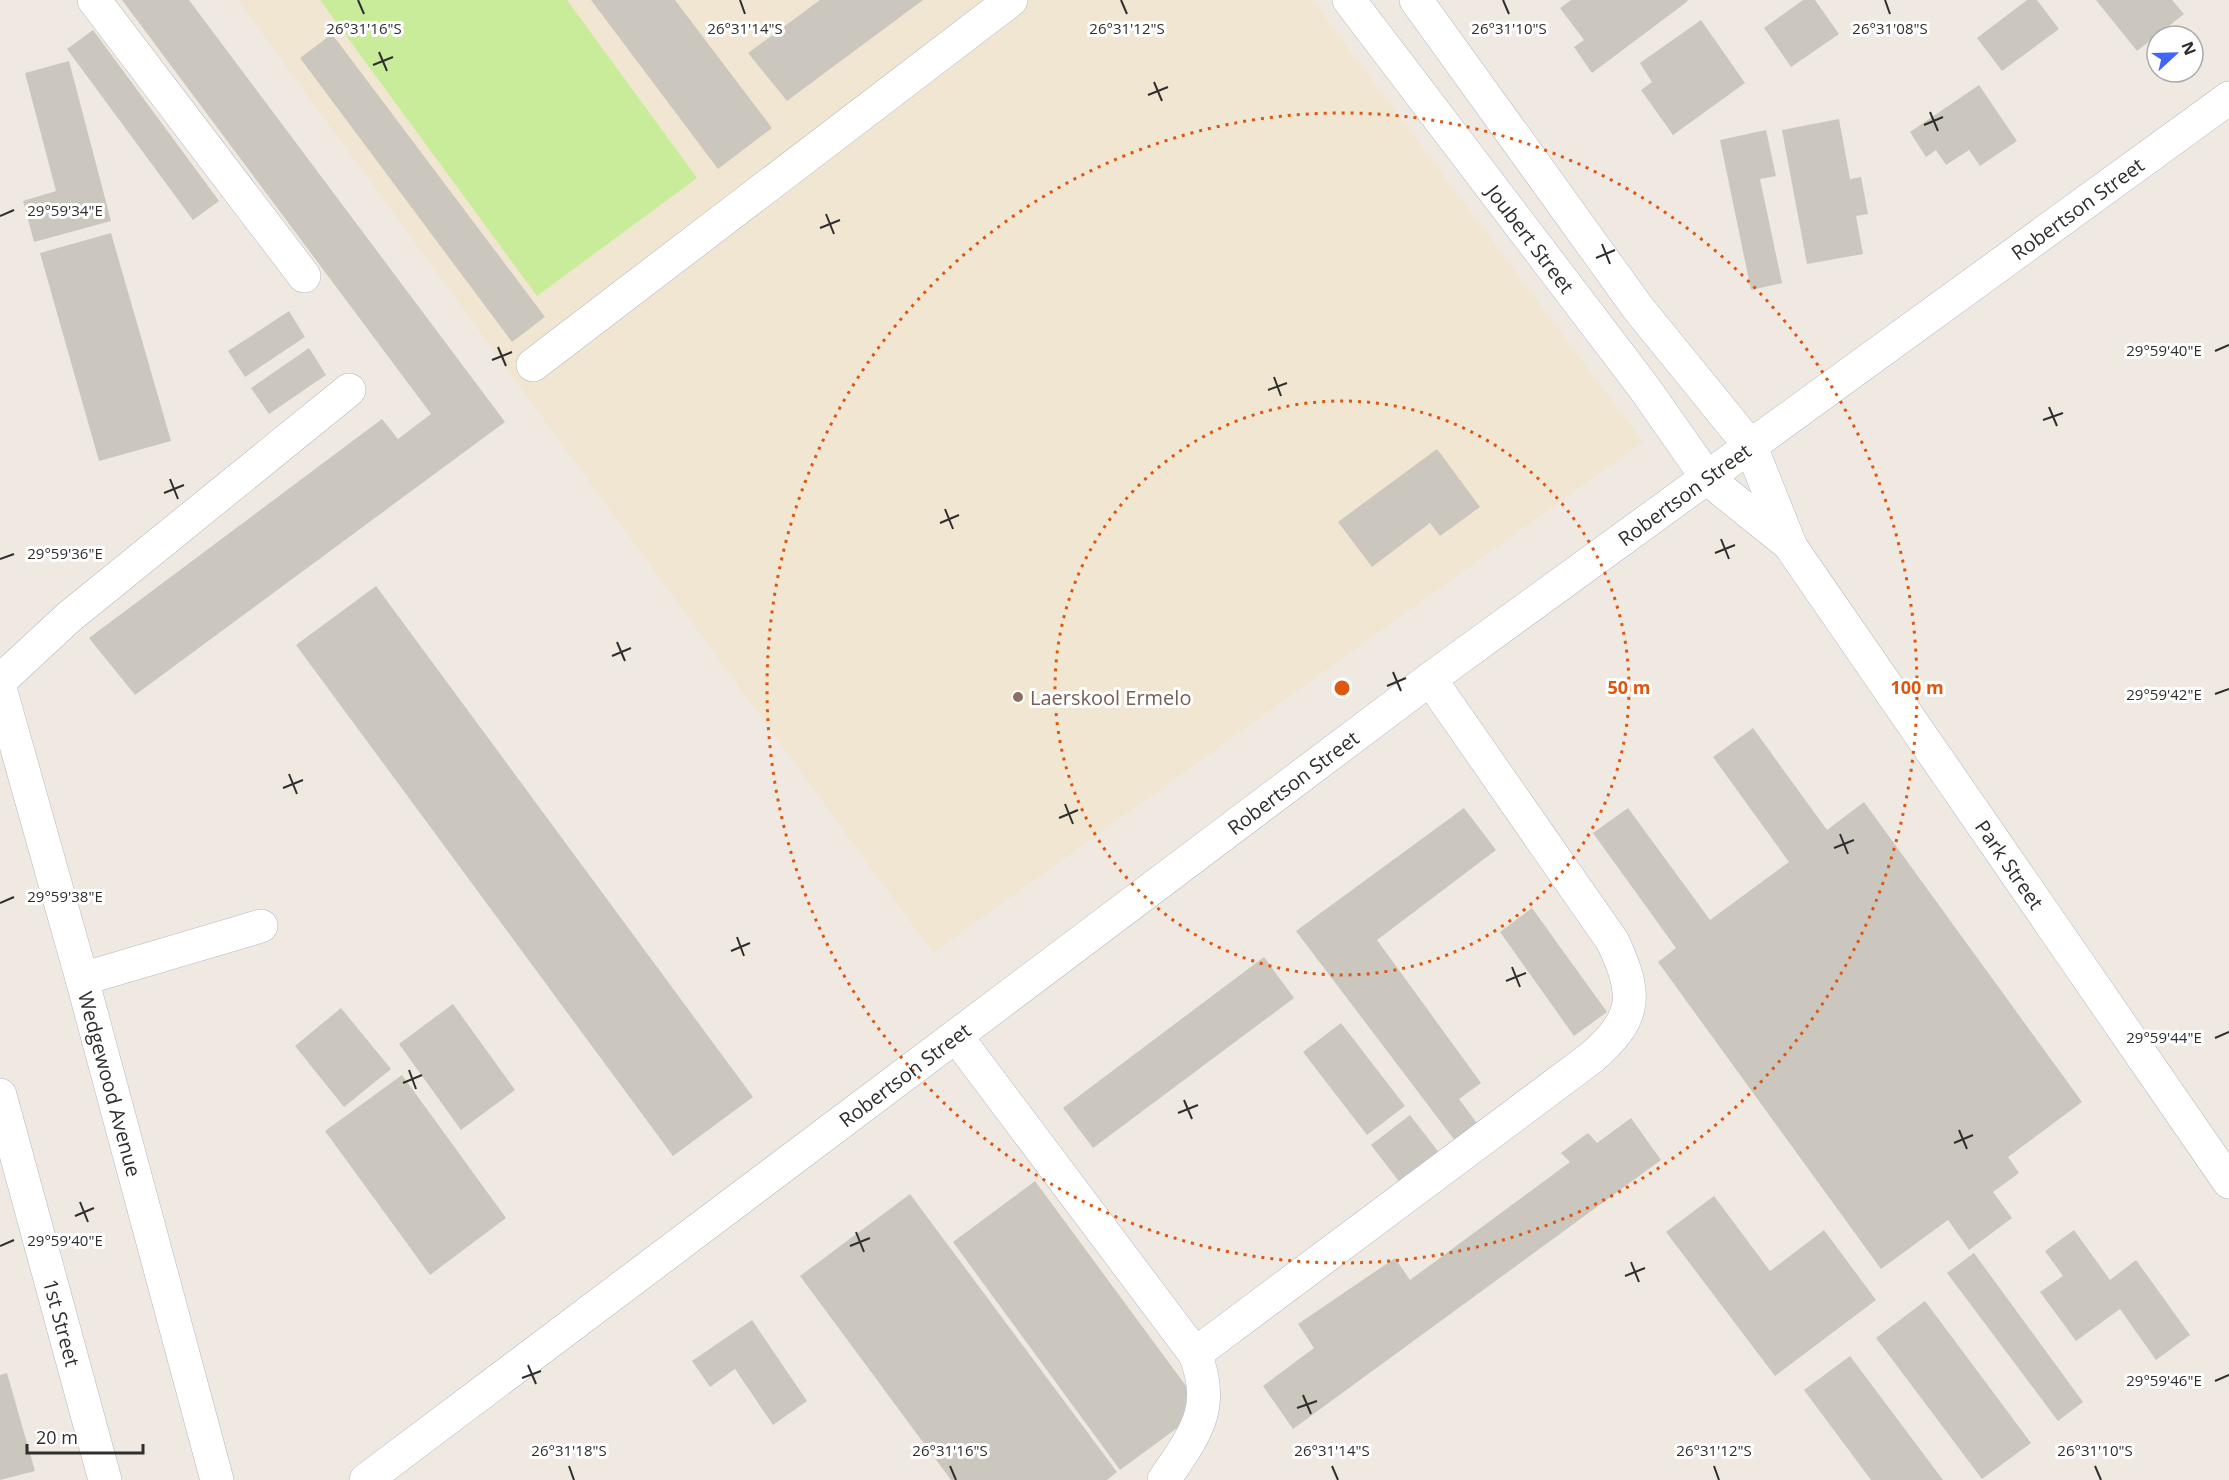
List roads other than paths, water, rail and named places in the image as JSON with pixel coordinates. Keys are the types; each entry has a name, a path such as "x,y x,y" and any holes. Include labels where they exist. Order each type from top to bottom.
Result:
{"street":[{"path":"94,0 304,276"},
{"path":"533,365 1011,0"},
{"name":"Joubert Street","path":"1349,0 1646,389 1708,479"},
{"path":"1416,0 1638,308 1751,447"},
{"name":"Robertson Street","path":"366,1480 1430,679 2229,98"},
{"path":"0,681 69,617 349,390"},
{"name":"Park Street","path":"1751,447 1791,547 2229,1182"},
{"name":"Park Street","path":"1708,479 1791,547"},
{"path":"1195,1354 1591,1058 1622,1026 1628,1012 1630,992 1623,966 1612,942 1430,679"},
{"name":"Wedgewood Avenue","path":"0,688 82,979 217,1480"},
{"path":"82,979 261,926"},
{"path":"956,1036 1195,1354 1203,1384 1205,1405 1184,1449 1164,1480"},
{"name":"1st Street","path":"0,1095 105,1480"}],"place":[{"name":"Laerskool Ermelo","path":"1018,697"}]}
